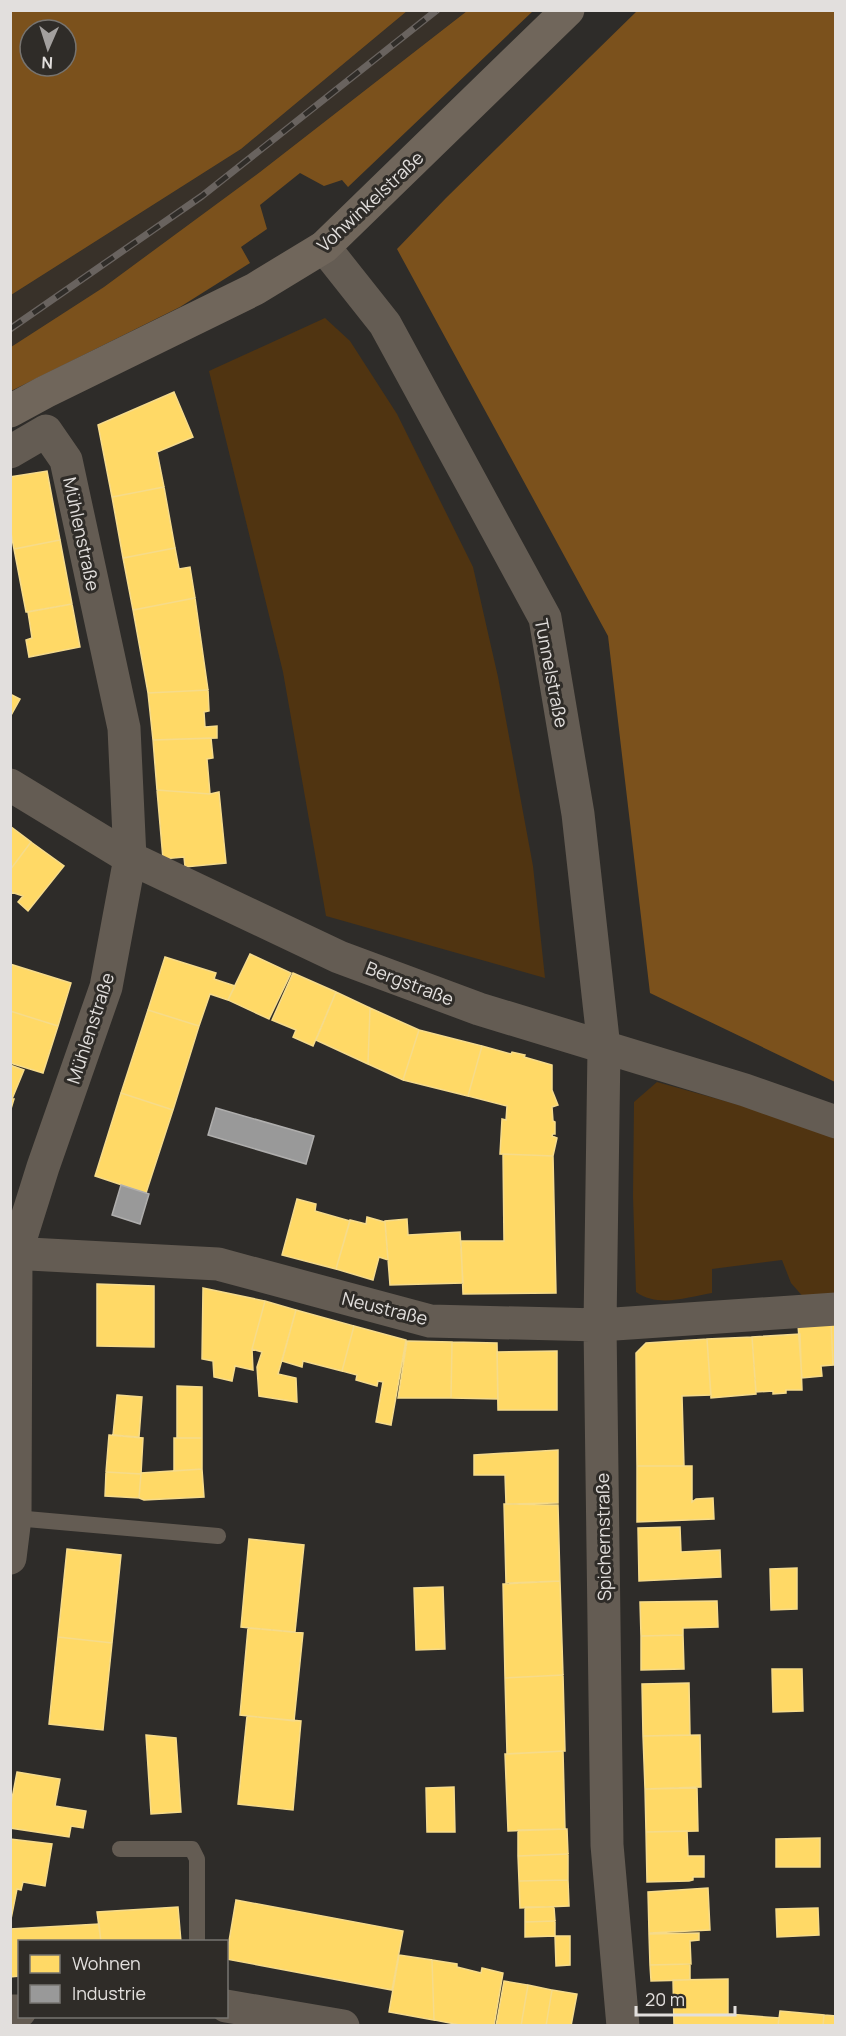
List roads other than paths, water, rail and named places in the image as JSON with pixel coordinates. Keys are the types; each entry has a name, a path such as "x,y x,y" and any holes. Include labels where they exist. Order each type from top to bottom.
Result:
{"main road":[{"name":"Vohwinkelstraße","path":"10,411 255,289 324,247 568,10"}],"street":[{"name":"Tunnelstraße","path":"324,247 385,324 545,618 578,814 604,1048"},
{"name":"Mühlenstraße","path":"10,452 46,431 66,460 124,729 130,858 106,987 13,1253 15,1518 10,1558"},
{"name":"Bergstraße","path":"10,785 130,858 339,957 479,1009 745,1090 836,1122"},
{"name":"Spichernstraße","path":"604,1048 600,1325 607,1845 623,2025"},
{"name":"Neustraße","path":"13,1253 218,1264 430,1321 600,1325 836,1310"},
{"path":"228,2006 344,2025"}],"lane":[{"path":"15,1518 218,1536"},
{"path":"120,1849 192,1849 197,1859 197,1940"}],"railway":[{"path":"10,329 202,196 437,10"}]}
